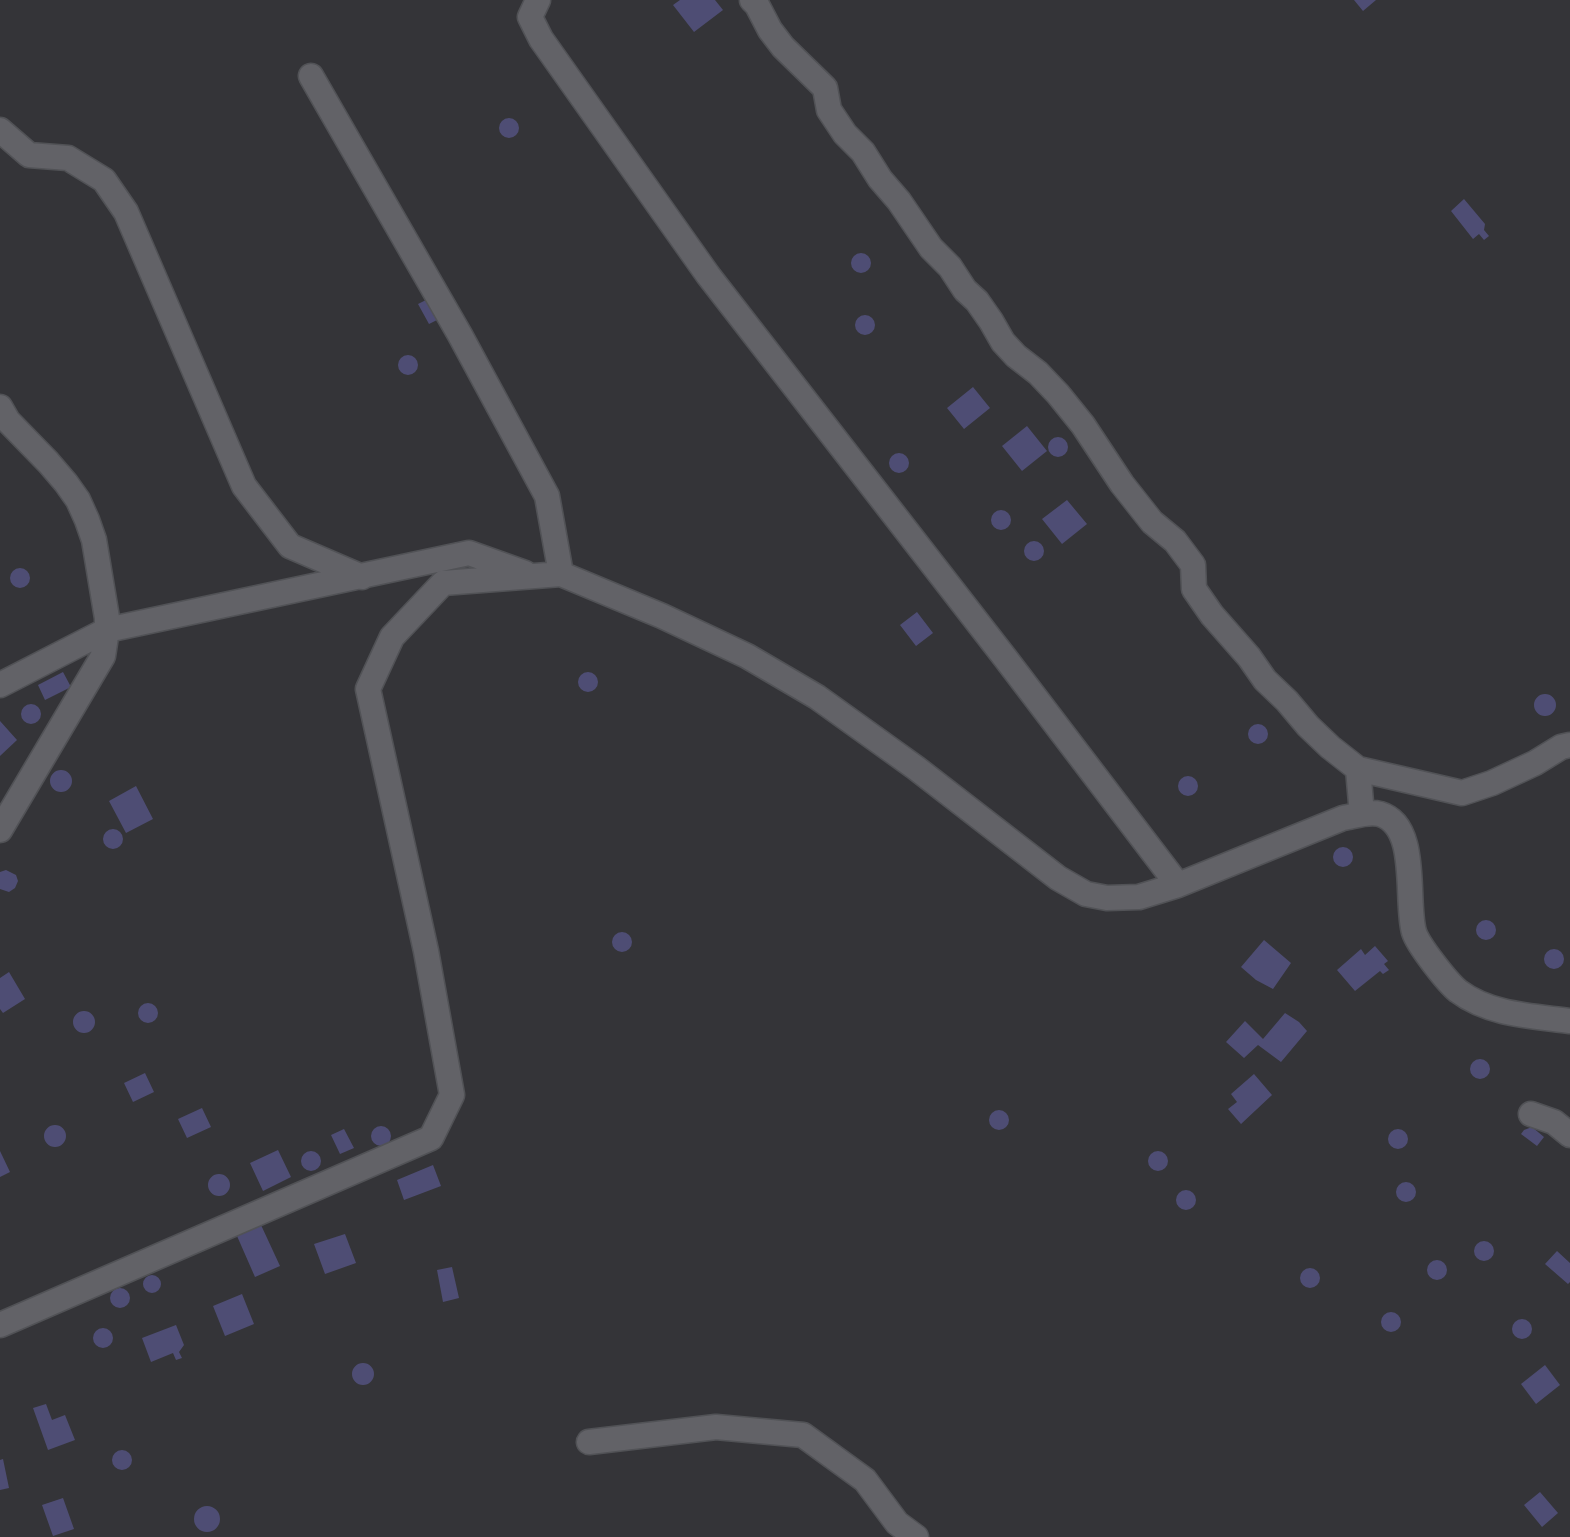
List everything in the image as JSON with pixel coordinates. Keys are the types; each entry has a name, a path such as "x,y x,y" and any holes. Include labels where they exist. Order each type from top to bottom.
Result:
{"street":[{"path":"538,0 530,17 541,39 708,275 1178,885"},
{"path":"752,0 783,47 825,88 829,110 837,122 863,152 931,248 977,301 1003,342 1058,394 1083,425 1122,484 1152,522 1175,541 1193,565 1194,589 1212,615 1265,680 1330,747 1358,769 1462,793 1492,783 1570,745"},
{"path":"311,76 460,335 547,496 561,574"},
{"path":"0,130 29,155 68,158 104,180 126,212 244,486 290,546 362,577"},
{"path":"0,407 8,421 48,462 78,500 94,540 107,630 103,656 0,830"},
{"path":"0,685 107,630 469,553 535,576"},
{"path":"0,1325 431,1138 452,1095 426,951 368,689 392,637 443,583 561,574 747,656 817,697 916,768 1058,878 1086,894 1107,898 1139,897 1178,885 1343,818 1379,814 1395,822 1404,838 1415,933 1437,967 1458,990 1509,1013 1570,1021"},
{"path":"1358,769 1362,814"},
{"path":"1531,1114 1554,1122 1570,1135"},
{"path":"589,1442 716,1427 803,1435 865,1480 897,1523 916,1537"}],"building":[{"path":"680,0 715,0 723,10 694,32 673,5"},
{"path":"1354,0 1376,0 1363,11"},
{"path":"509,118 516,121 519,128 516,135 509,138 502,135 499,128 502,121"},
{"path":"1464,199 1485,224 1484,230 1489,236 1484,240 1479,234 1473,239 1451,211"},
{"path":"861,253 868,256 871,263 868,270 861,273 854,270 851,263 854,256"},
{"path":"428,299 439,319 429,324 418,304"},
{"path":"865,315 872,318 875,325 872,332 865,335 858,332 855,325 858,318"},
{"path":"408,355 415,358 418,365 415,372 408,375 401,372 398,365 401,358"},
{"path":"973,387 990,408 964,429 947,408"},
{"path":"1027,426 1047,451 1022,471 1002,446"},
{"path":"1058,437 1065,440 1068,447 1065,454 1058,457 1051,454 1048,447 1051,440"},
{"path":"899,453 906,456 909,463 906,470 899,473 892,470 889,463 892,456"},
{"path":"1067,500 1087,524 1062,544 1042,519"},
{"path":"1001,510 1008,513 1011,520 1008,527 1001,530 994,527 991,520 994,513"},
{"path":"1034,541 1041,544 1044,551 1041,558 1034,561 1027,558 1024,551 1027,544"},
{"path":"20,568 27,571 30,578 27,585 20,588 13,585 10,578 13,571"},
{"path":"917,612 933,633 916,646 900,625"},
{"path":"63,672 71,687 45,700 38,685"},
{"path":"588,672 595,675 598,682 595,689 588,692 581,689 578,682 581,675"},
{"path":"1541,694 1549,694 1556,705 1549,716 1541,716 1534,709 1534,701"},
{"path":"31,704 38,707 41,714 38,721 31,724 24,721 21,714 24,707"},
{"path":"0,721 17,740 0,756"},
{"path":"1258,724 1265,727 1268,734 1265,741 1258,744 1251,741 1248,734 1251,727"},
{"path":"61,770 69,773 72,781 69,789 61,792 53,789 50,781 53,773"},
{"path":"1188,776 1195,779 1198,786 1195,793 1188,796 1181,793 1178,786 1181,779"},
{"path":"136,786 153,819 126,833 109,801"},
{"path":"113,829 120,832 123,839 120,846 113,849 106,846 103,839 106,832"},
{"path":"1343,847 1350,850 1353,857 1350,864 1343,867 1336,864 1333,857 1336,850"},
{"path":"6,870 16,875 18,881 9,892 0,889 0,872"},
{"path":"1486,920 1493,923 1496,930 1493,937 1486,940 1479,937 1476,930 1479,923"},
{"path":"622,932 629,935 632,942 629,949 622,952 615,949 612,942 615,935"},
{"path":"1264,940 1291,963 1273,989 1241,967"},
{"path":"1375,946 1388,961 1384,964 1389,970 1383,974 1380,971 1355,991 1337,970 1361,949 1365,955"},
{"path":"1554,949 1561,952 1564,959 1561,966 1554,969 1547,966 1544,959 1547,952"},
{"path":"9,972 25,999 3,1013 0,1009 0,978"},
{"path":"148,1003 155,1006 158,1013 155,1020 148,1023 141,1020 138,1013 141,1006"},
{"path":"84,1011 92,1014 95,1022 92,1030 84,1033 76,1030 73,1022 76,1014"},
{"path":"1285,1013 1307,1031 1281,1062 1258,1045 1244,1058 1226,1042 1245,1021 1263,1039"},
{"path":"1480,1059 1487,1062 1490,1069 1487,1076 1480,1079 1473,1076 1470,1069 1473,1062"},
{"path":"145,1073 154,1092 133,1102 124,1083"},
{"path":"1254,1074 1272,1095 1241,1124 1228,1109 1237,1102 1231,1094"},
{"path":"202,1108 211,1127 187,1138 178,1119"},
{"path":"999,1110 1006,1113 1009,1120 1006,1127 999,1130 992,1127 989,1120 992,1113"},
{"path":"51,1125 59,1125 66,1136 59,1147 51,1147 44,1140 44,1132"},
{"path":"381,1126 388,1129 391,1136 388,1143 381,1146 374,1143 371,1136 374,1129"},
{"path":"1532,1127 1544,1137 1537,1146 1521,1134"},
{"path":"344,1129 354,1148 340,1154 331,1135"},
{"path":"1398,1129 1405,1132 1408,1139 1405,1146 1398,1149 1391,1146 1388,1139 1391,1132"},
{"path":"278,1150 291,1177 263,1191 250,1163"},
{"path":"0,1151 10,1172 0,1177"},
{"path":"311,1151 318,1154 321,1161 318,1168 311,1171 304,1168 301,1161 304,1154"},
{"path":"1158,1151 1165,1154 1168,1161 1165,1168 1158,1171 1151,1168 1148,1161 1151,1154"},
{"path":"433,1165 441,1186 404,1200 397,1180"},
{"path":"219,1174 227,1177 230,1185 227,1193 219,1196 211,1193 208,1185 211,1177"},
{"path":"1406,1182 1413,1185 1416,1192 1413,1199 1406,1202 1399,1199 1396,1192 1399,1185"},
{"path":"1186,1190 1193,1193 1196,1200 1193,1207 1186,1210 1179,1207 1176,1200 1179,1193"},
{"path":"261,1225 280,1266 255,1277 237,1236"},
{"path":"345,1234 356,1263 325,1274 314,1244"},
{"path":"1484,1241 1491,1244 1494,1251 1491,1258 1484,1261 1477,1258 1474,1251 1477,1244"},
{"path":"1557,1251 1570,1263 1568,1284 1545,1264"},
{"path":"1437,1260 1444,1263 1447,1270 1444,1277 1437,1280 1430,1277 1427,1270 1430,1263"},
{"path":"452,1267 459,1298 443,1302 437,1270"},
{"path":"1310,1268 1317,1271 1320,1278 1317,1285 1310,1288 1303,1285 1300,1278 1303,1271"},
{"path":"148,1275 156,1275 161,1284 159,1291 148,1293 143,1288 143,1280"},
{"path":"120,1288 127,1291 130,1298 127,1305 120,1308 113,1305 110,1298 113,1291"},
{"path":"242,1294 254,1324 225,1336 213,1306"},
{"path":"1391,1312 1398,1315 1401,1322 1398,1329 1391,1332 1384,1329 1381,1322 1384,1315"},
{"path":"1522,1319 1529,1322 1532,1329 1529,1336 1522,1339 1515,1336 1512,1329 1515,1322"},
{"path":"176,1325 184,1345 179,1352 182,1358 176,1360 173,1353 151,1362 142,1338"},
{"path":"99,1328 107,1328 113,1338 107,1348 99,1348 93,1342 93,1334"},
{"path":"363,1363 371,1366 374,1374 371,1382 363,1385 355,1382 352,1374 355,1366"},
{"path":"1545,1365 1560,1385 1536,1404 1521,1384"},
{"path":"46,1404 52,1420 65,1415 75,1440 48,1450 33,1408"},
{"path":"118,1450 126,1450 132,1460 126,1470 118,1470 112,1464 112,1456"},
{"path":"3,1459 9,1488 0,1490 0,1460"},
{"path":"1540,1492 1558,1513 1542,1527 1524,1505"},
{"path":"63,1498 74,1529 53,1536 42,1505"},
{"path":"207,1506 216,1510 220,1519 216,1528 207,1532 198,1528 194,1519 198,1510"}]}
